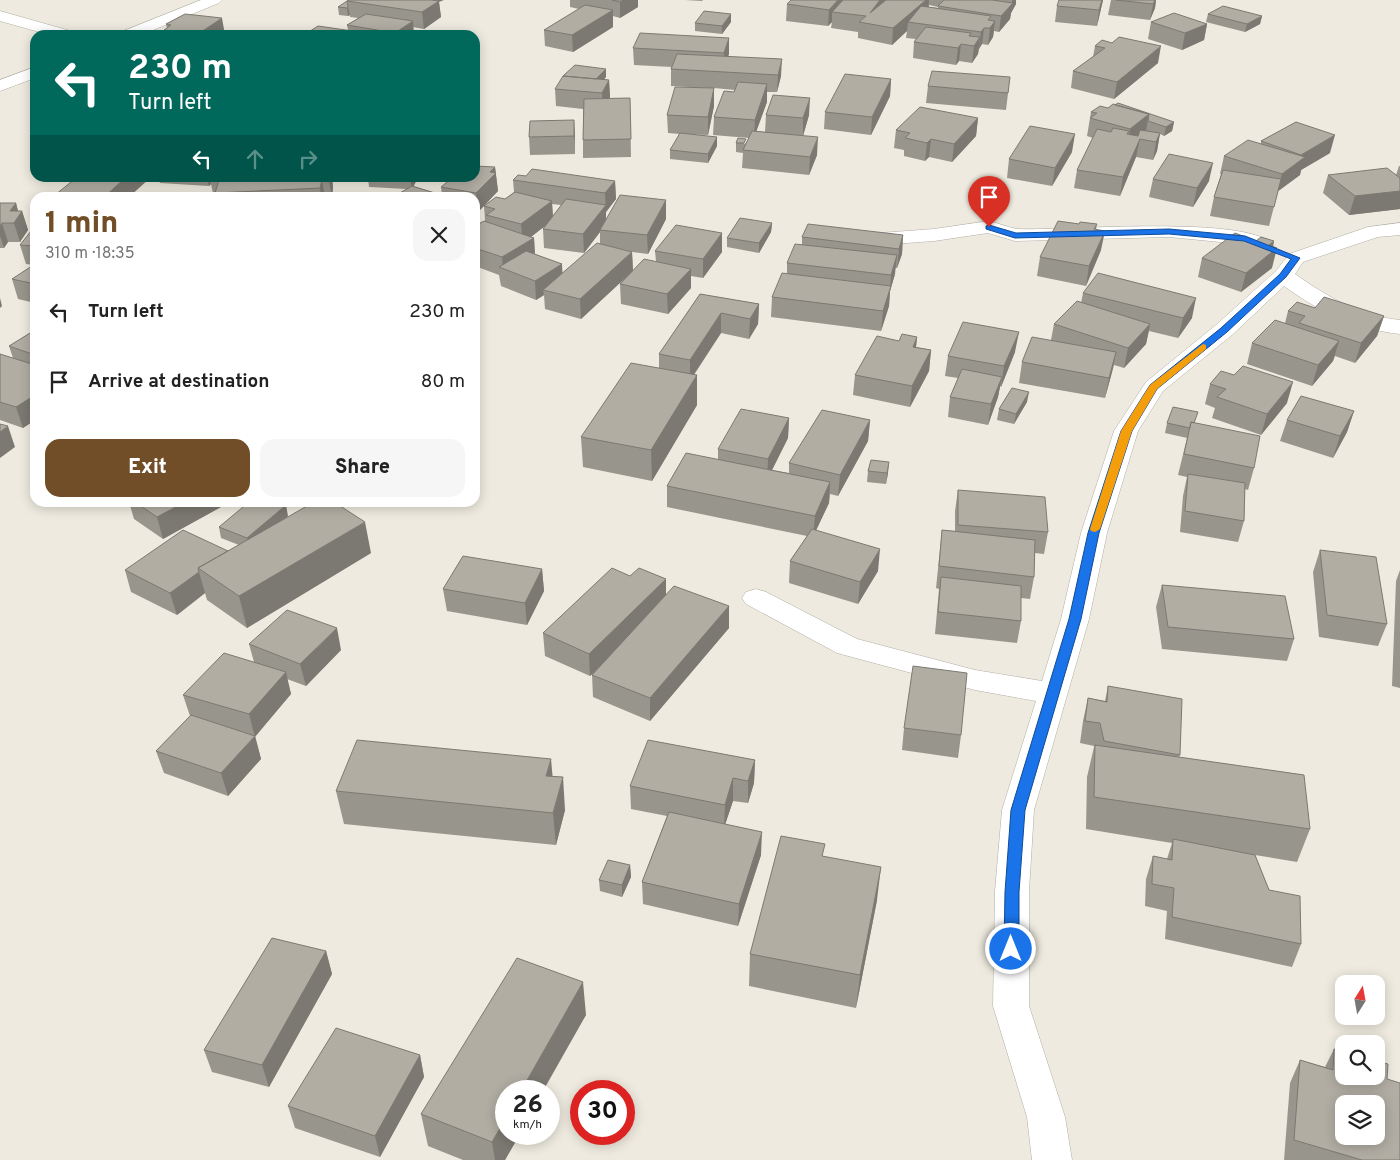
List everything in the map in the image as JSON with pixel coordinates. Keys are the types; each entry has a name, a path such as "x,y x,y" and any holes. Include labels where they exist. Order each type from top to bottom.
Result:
{"street":[{"path":"140,30 214,0"},
{"path":"0,16 50,30"},
{"path":"0,86 30,74"},
{"path":"850,239 859,241 934,235 989,227 1015,235 1169,231 1245,238 1289,267 1315,298 1345,315 1378,326 1400,327"},
{"path":"1052,1160 1046,1117 1011,1006 1012,892 1018,810 1075,619 1094,533 1126,431 1154,387 1224,330 1289,267 1375,231 1400,229"},
{"path":"756,598 847,646 976,680 1052,693"}],"building":[{"path":"791,0 838,0 829,10 787,4"},
{"path":"843,0 880,0 870,13 886,0 926,0 893,28 859,22 866,16 832,12"},
{"path":"944,0 992,0 1013,3 1001,16 938,6"},
{"path":"1059,0 1102,0 1099,10 1057,6"},
{"path":"1116,0 1155,0 1153,4"},
{"path":"347,1 439,1 422,12"},
{"path":"347,1 347,8 338,7"},
{"path":"585,5 613,10 572,35 544,30"},
{"path":"921,6 991,16 988,20 995,21 990,28 984,28 981,32 908,22"},
{"path":"1223,6 1262,16 1247,24 1208,14"},
{"path":"704,11 731,14 722,26 695,23"},
{"path":"1174,13 1207,24 1185,33 1151,22"},
{"path":"185,14 222,18 204,30 164,30 171,25 166,24"},
{"path":"366,14 413,21 400,30 377,30 347,25"},
{"path":"318,26 346,30 312,30"},
{"path":"926,27 971,33 969,36 980,37 974,46 961,44 958,48 914,42"},
{"path":"640,33 729,38 724,53 633,48"},
{"path":"1119,37 1161,46 1117,82 1073,71 1105,48 1095,46 1102,40 1112,43"},
{"path":"677,54 782,59 778,75 671,69"},
{"path":"575,65 606,69 596,79 563,76"},
{"path":"932,71 1010,77 1008,93 928,86"},
{"path":"845,74 891,79 872,117 825,112"},
{"path":"563,76 609,80 602,93 555,89"},
{"path":"738,82 767,84 755,120 714,117 724,91 734,92"},
{"path":"675,87 714,88 708,117 667,115"},
{"path":"773,95 810,98 803,118 766,115"},
{"path":"630,98 631,139 583,140 584,99"},
{"path":"1118,103 1174,122 1166,127 1148,121 1149,114 1115,105"},
{"path":"1113,104 1149,114 1130,129 1090,118 1097,113 1091,112 1100,106 1108,108"},
{"path":"920,107 978,118 954,144 931,139 927,143 905,138 910,133 896,130"},
{"path":"574,120 574,136 529,137 530,121"},
{"path":"1296,122 1335,135 1301,155 1261,141"},
{"path":"1030,126 1075,134 1055,168 1009,159"},
{"path":"1113,128 1129,131 1127,134 1138,136 1140,130 1160,133 1156,142 1140,139 1123,177 1077,170 1097,129 1111,132"},
{"path":"752,131 818,137 810,157 743,150"},
{"path":"680,133 717,137 708,154 670,150"},
{"path":"738,138 746,139 744,143 736,143"},
{"path":"1248,140 1305,157 1282,174 1224,156"},
{"path":"1169,154 1213,163 1197,188 1153,179"},
{"path":"480,166 495,167 490,172 496,173 477,192 441,187 447,182 480,182"},
{"path":"1387,168 1400,178 1400,191 1355,196 1328,175"},
{"path":"532,169 615,181 605,193 513,180 518,175 526,176"},
{"path":"1223,170 1281,179 1274,207 1214,197"},
{"path":"71,182 121,182 110,192 59,192"},
{"path":"218,182 322,182 320,188 215,192"},
{"path":"412,186 432,192 402,192"},
{"path":"515,192 552,201 521,224 486,215 495,209 484,206 496,197 505,199"},
{"path":"620,195 666,200 647,235 600,230"},
{"path":"566,199 606,205 583,234 543,229"},
{"path":"0,203 16,203 10,211 22,211 14,223 2,223 0,226"},
{"path":"740,218 772,223 759,243 727,238"},
{"path":"484,221 534,238 502,257 480,250 480,223"},
{"path":"1058,221 1097,224 1094,229 1105,231 1089,266 1040,257"},
{"path":"808,224 903,235 899,249 802,237"},
{"path":"676,225 722,233 703,259 655,251"},
{"path":"30,232 30,246 20,245"},
{"path":"1235,233 1256,241 1261,237 1274,241 1269,245 1277,248 1246,273 1202,258"},
{"path":"597,243 632,252 580,299 543,290"},
{"path":"795,244 897,255 891,275 787,263"},
{"path":"526,251 562,264 535,281 499,267"},
{"path":"644,259 691,269 667,294 620,284"},
{"path":"30,267 30,283 12,279"},
{"path":"782,273 891,286 883,311 772,297"},
{"path":"1098,273 1196,298 1183,318 1083,293"},
{"path":"700,294 759,304 750,319 721,313 690,360 659,354"},
{"path":"1324,297 1384,316 1361,343 1299,323 1305,316 1288,311 1297,302 1315,308"},
{"path":"1077,301 1150,324 1128,348 1054,324"},
{"path":"1275,320 1339,341 1318,365 1252,343"},
{"path":"963,322 1019,332 1004,366 948,356"},
{"path":"30,333 30,353 9,346"},
{"path":"902,334 917,337 913,347 931,350 912,386 855,375 877,336 899,341"},
{"path":"1032,337 1116,352 1109,378 1022,362"},
{"path":"0,354 30,363 30,398 16,407 0,402"},
{"path":"631,363 697,375 651,450 581,437"},
{"path":"1243,366 1293,382 1267,414 1217,397 1226,389 1210,384 1221,371 1234,375"},
{"path":"962,369 1002,377 991,404 950,397"},
{"path":"1012,388 1029,392 1016,414 999,409"},
{"path":"1301,396 1354,411 1340,436 1287,420"},
{"path":"1173,407 1198,412 1194,423 1191,422 1190,428 1167,423"},
{"path":"741,409 789,418 768,459 718,449"},
{"path":"822,410 870,420 840,475 789,463"},
{"path":"1191,422 1260,436 1254,468 1184,454"},
{"path":"0,424 8,426 0,432"},
{"path":"686,453 830,482 815,516 667,486"},
{"path":"871,460 889,462 887,473 868,471"},
{"path":"1188,474 1245,483 1244,521 1185,511"},
{"path":"958,490 1045,497 1048,532 958,525"},
{"path":"142,507 176,507 157,517"},
{"path":"243,507 284,507 247,538 219,527"},
{"path":"305,507 342,507 365,522 239,596 198,568"},
{"path":"812,529 880,549 860,582 790,561"},
{"path":"183,530 228,551 198,568 199,572 170,593 125,570"},
{"path":"942,530 1035,540 1034,577 939,566"},
{"path":"1320,550 1376,557 1387,624 1327,615"},
{"path":"463,556 542,569 525,603 443,589"},
{"path":"612,568 630,576 639,568 666,579 589,654 543,633"},
{"path":"941,577 1021,586 1021,621 938,612"},
{"path":"1162,585 1285,596 1294,639 1168,627"},
{"path":"674,586 729,606 650,698 592,675"},
{"path":"287,610 337,628 300,664 249,644"},
{"path":"224,653 286,672 249,714 183,695"},
{"path":"913,666 967,673 961,735 904,728"},
{"path":"1108,686 1182,699 1180,755 1104,741 1100,723 1085,721 1088,698 1107,702"},
{"path":"191,715 255,736 221,773 156,751"},
{"path":"357,740 551,759 546,776 563,777 553,813 336,791"},
{"path":"648,740 755,760 748,781 733,778 725,805 630,786"},
{"path":"1095,745 1304,775 1310,829 1094,797"},
{"path":"669,812 762,832 739,904 642,882"},
{"path":"781,836 825,844 822,856 881,867 860,975 750,954"},
{"path":"1173,839 1255,855 1269,890 1300,896 1301,944 1172,917 1174,888 1152,884 1153,856 1172,860"},
{"path":"608,860 630,865 622,885 599,880"},
{"path":"272,938 326,951 262,1065 204,1050"},
{"path":"517,958 583,982 527,1080 495,1080 495,1137 492,1142 421,1114"},
{"path":"336,1028 420,1055 375,1136 288,1106"},
{"path":"1335,1049 1335,1085 1385,1085 1385,1063 1388,1064 1387,1079 1400,1083 1400,1160 1362,1160 1294,1140 1300,1060 1333,1070"}],"slow traffic":[{"path":"1095,529 1126,431 1154,387 1203,347"}],"route":[{"path":"989,227 1015,235 1169,231 1245,238 1296,258 1283,275 1224,330 1154,387 1126,431 1094,533 1075,619 1018,810 1012,892 1011,949"}]}
